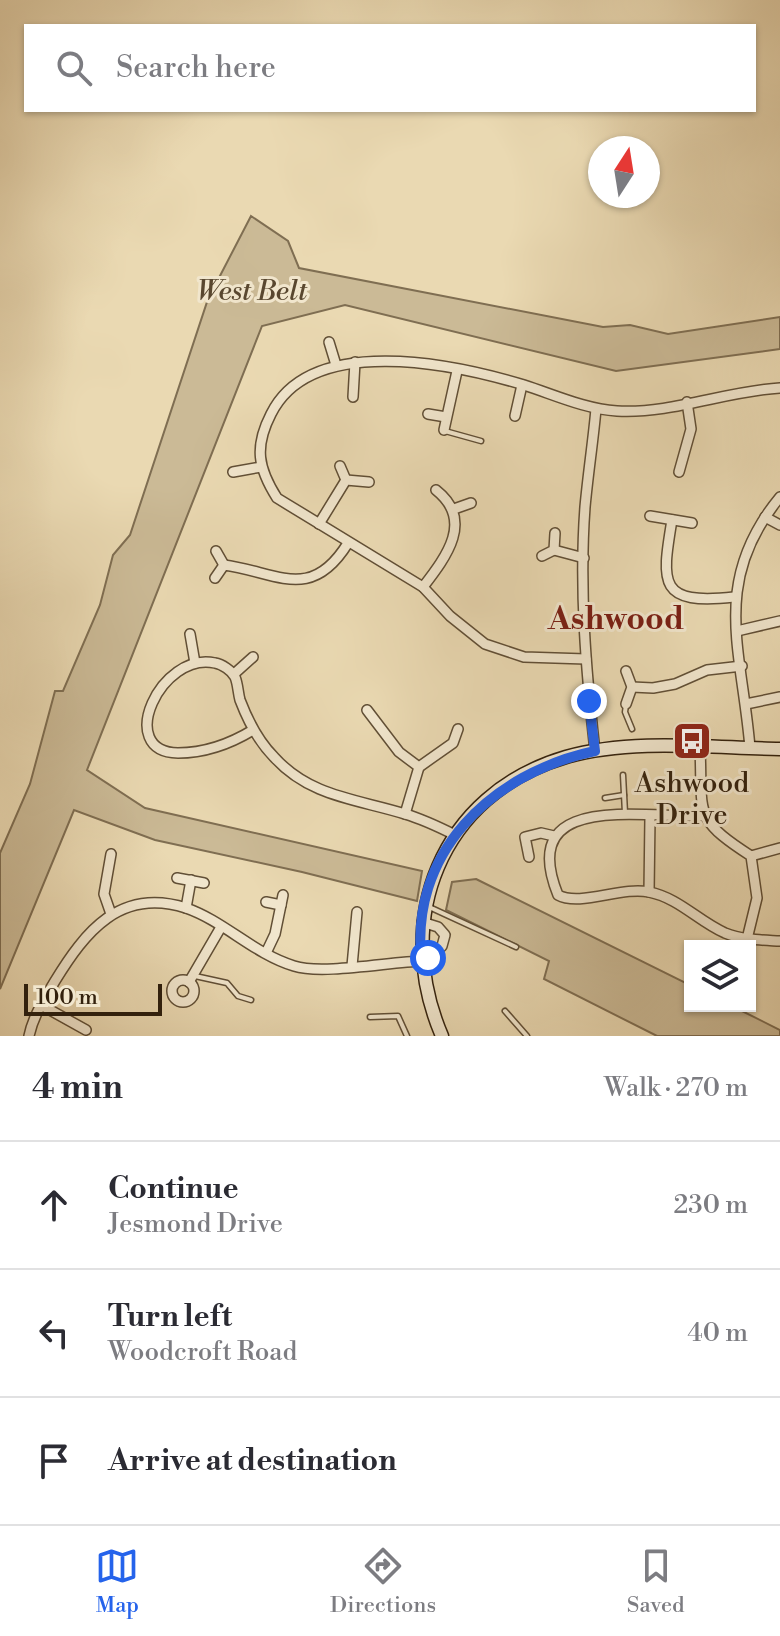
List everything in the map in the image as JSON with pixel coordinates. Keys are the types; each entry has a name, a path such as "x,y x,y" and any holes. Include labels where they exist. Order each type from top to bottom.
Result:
{"street":[{"path":"329,342 336,365"},
{"path":"353,397 355,362"},
{"path":"586,659 524,657 485,644 450,616 423,587 277,498 258,455 262,433 281,395 304,378 336,365 355,362 416,364 457,371 522,385 596,409 653,409 747,390 780,388"},
{"path":"444,430 457,371"},
{"path":"515,416 522,385"},
{"path":"679,472 691,429 687,402"},
{"path":"595,751 586,659 584,558 585,507 596,409"},
{"path":"428,414 446,417"},
{"path":"686,452 697,456"},
{"path":"340,466 346,480"},
{"path":"233,472 261,467"},
{"path":"319,524 346,480"},
{"path":"346,480 369,482"},
{"path":"423,587 448,550 456,514 436,490"},
{"path":"750,748 734,597 744,556 780,497"},
{"path":"454,509 471,503"},
{"path":"650,516 692,523"},
{"path":"765,517 780,525"},
{"path":"672,520 665,574 672,588 680,596 698,601 734,597"},
{"path":"554,550 555,533"},
{"path":"216,551 224,565 290,581 328,569 348,543"},
{"path":"542,556 554,550 584,558"},
{"path":"215,578 224,565"},
{"path":"737,631 780,621"},
{"path":"190,634 195,663"},
{"path":"234,674 253,657"},
{"path":"253,730 227,745 177,753 159,749 152,742 146,725 157,692 176,672 195,663 215,663 234,674 253,730 283,768 308,786 338,798 405,814 455,835"},
{"path":"632,687 653,688 675,684 707,670 742,666"},
{"path":"626,671 632,687 626,704"},
{"path":"746,704 780,697"},
{"path":"367,710 399,752 419,767"},
{"path":"405,814 419,767 453,743 458,729"},
{"path":"700,748 703,816 713,829 751,856 757,898 747,939"},
{"path":"437,1034 422,963 425,905 433,878 455,835 474,811 501,788 539,767 595,751 780,749"},
{"path":"703,816 568,821 554,836 549,857 558,895 569,900 611,892 649,892 678,902 727,934 780,941"},
{"path":"649,892 650,817"},
{"path":"529,857 525,837 541,833 554,836"},
{"path":"751,856 780,848"},
{"path":"111,854 104,894 111,914"},
{"path":"177,878 204,883"},
{"path":"186,908 191,880"},
{"path":"266,902 282,900 266,953"},
{"path":"29,1036 41,1005 89,930 111,914 150,904 186,908 295,967 422,963 442,946 445,935 438,927 422,922"},
{"path":"352,966 357,912"},
{"path":"191,978 221,927"},
{"path":"41,1005 86,1030"}],"lane":[{"path":"444,430 481,441"},
{"path":"626,704 625,712 632,729"},
{"path":"623,775 625,817"},
{"path":"605,798 624,795"},
{"path":"425,905 516,947"},
{"path":"191,978 227,983 238,996 251,1000"},
{"path":"505,1011 527,1036"},
{"path":"370,1017 398,1016 407,1036"}],"green space":[{"name":"West Belt","path":"251,216 288,241 299,268 603,327 630,325 668,334 780,317 780,349 616,371 345,305 262,326 87,770 145,808 422,871 417,901 155,840 74,810 0,989 0,853 30,784 55,691 63,691 100,605 113,555 130,535 208,299"},
{"path":"476,879 684,982 684,1012 744,1012 780,1030 780,1036 657,1036 544,979 549,961 446,910 452,882"}],"place":[{"name":"Ashwood Drive","path":"692,741"}],"district":[{"name":"Ashwood","path":"616,618"}],"route":[{"path":"428,958 422,966 425,905 433,878 455,835 474,811 501,788 539,767 595,751 589,701"}]}
